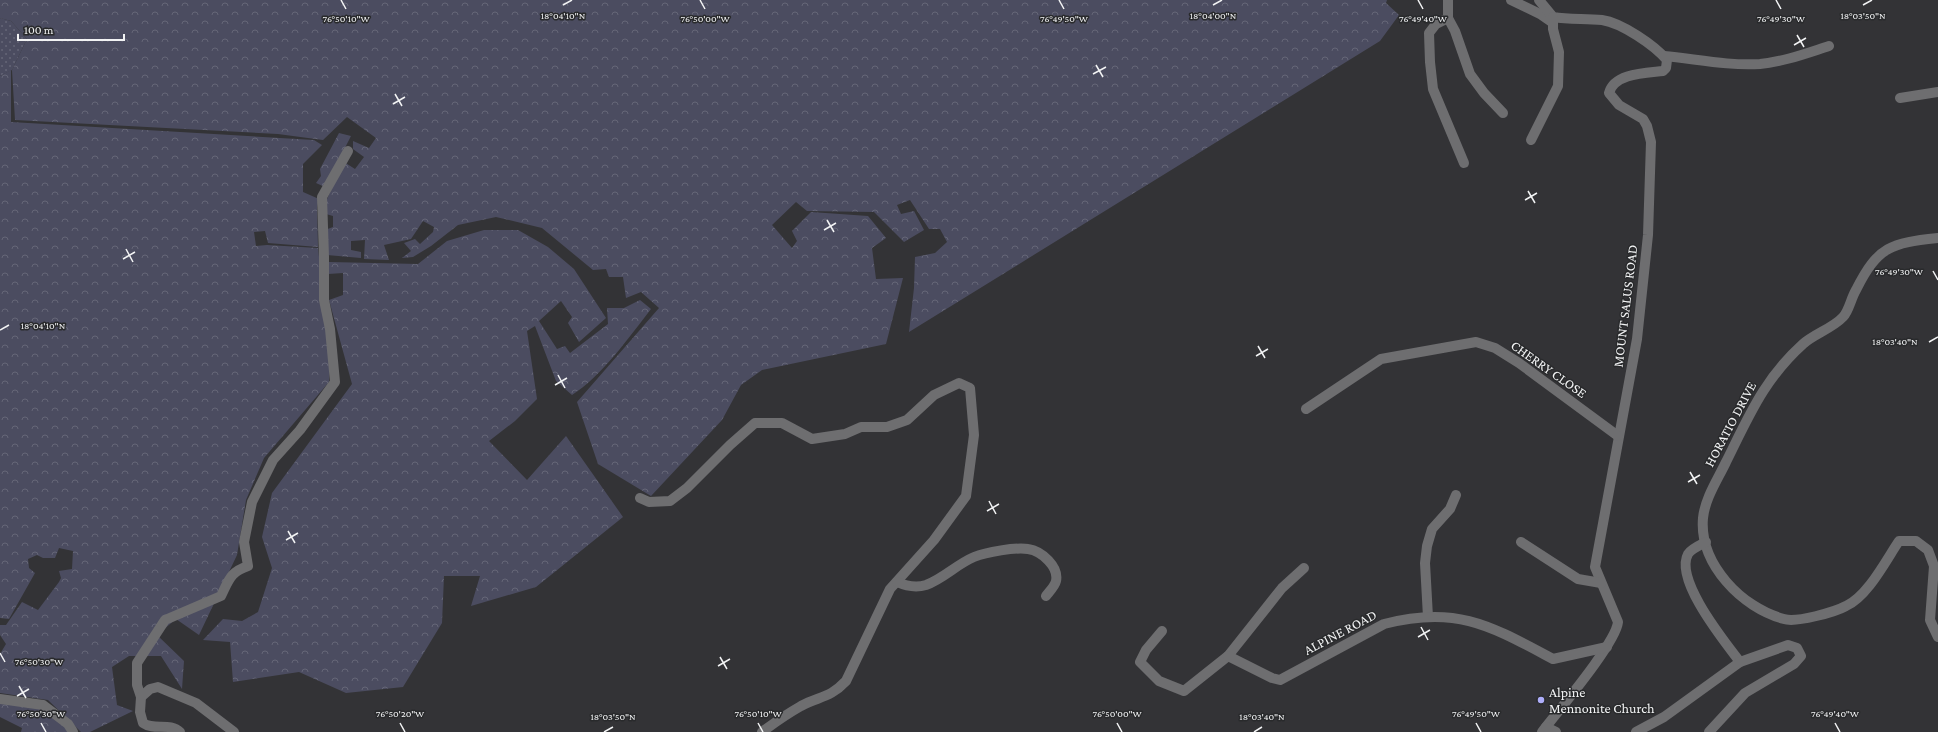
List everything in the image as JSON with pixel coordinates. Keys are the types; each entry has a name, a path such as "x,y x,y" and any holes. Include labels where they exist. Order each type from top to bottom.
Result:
{"street":[{"path":"1448,0 1448,18 1455,31 1470,74 1484,93 1503,113"},
{"path":"1511,0 1553,20 1602,20 1620,26 1664,56 1715,62 1760,64 1796,57 1829,46"},
{"path":"1531,140 1558,86 1559,52 1553,20 1539,0"},
{"path":"1448,18 1436,24 1429,34 1430,62 1433,89 1464,163"},
{"name":"MOUNT SALUS ROAD","path":"1544,729 1607,647 1617,629 1618,622 1595,567 1638,331 1648,235 1651,142 1647,126 1643,119 1619,104 1610,93 1611,87 1615,83 1626,77 1663,71 1668,64 1664,56"},
{"path":"1900,98 1938,92"},
{"path":"180,732 172,728 150,727 142,723 140,712 141,698 137,685 137,663 165,620 221,596 236,570 248,566 244,542 252,502 273,460 300,430 335,382 330,328 324,300 322,197 348,151"},
{"name":"HORATIO DRIVE","path":"1938,238 1908,241 1881,252 1869,264 1843,317 1804,343 1776,370 1752,408 1712,488 1703,518 1706,542 1713,563 1734,591 1760,610 1785,620 1814,616 1847,606 1860,595 1899,541 1916,541 1928,550 1934,566 1930,620 1938,637"},
{"name":"CHERRY CLOSE","path":"1306,410 1381,359 1476,342 1495,348 1519,363 1618,436"},
{"path":"640,498 649,502 670,501 687,488 730,445 755,423 782,423 812,439 845,434 861,426 887,427 907,420 934,395 960,383 970,388 974,435 966,496 934,540 890,589 846,681 831,694 802,706 762,732"},
{"path":"1428,617 1425,563 1427,546 1432,530 1450,509 1456,495"},
{"path":"1521,542 1578,578 1601,583"},
{"path":"1706,542 1689,553 1685,561 1686,571 1692,590 1707,617 1740,662"},
{"path":"897,582 908,587 926,585 975,557 1009,549 1030,549 1042,554 1056,572 1056,582 1046,596"},
{"path":"1162,631 1146,650 1140,662 1159,681 1184,691 1228,656 1282,588 1304,568"},
{"name":"ALPINE ROAD","path":"1228,656 1272,678 1280,680 1384,624 1403,619 1439,616 1468,620 1495,628 1553,659 1607,647"},
{"path":"1636,732 1664,717 1740,662 1788,645 1796,648 1801,656 1794,664 1744,693 1709,732"},
{"path":"141,698 154,687 165,690 196,703 234,732"},
{"path":"0,699 43,705 68,724 73,732"},
{"path":"1544,729 1556,732"}],"green space":[{"path":"0,0 1387,0 1386,3 1399,15 1380,41 909,332 914,288 915,257 935,253 947,242 940,229 929,229 910,200 897,205 901,214 914,211 924,230 904,242 874,212 807,211 796,202 772,225 792,248 797,241 792,231 811,212 868,216 886,238 872,248 876,279 903,278 886,344 762,370 741,385 722,420 651,496 598,464 577,402 659,308 641,292 626,298 623,277 609,277 606,269 593,270 542,228 496,217 458,225 431,246 413,257 402,258 411,251 404,243 415,239 420,244 433,232 434,227 423,221 411,239 384,245 389,260 364,259 365,240 351,241 351,250 361,252 361,258 327,255 325,230 333,227 333,216 326,214 327,199 344,162 355,169 364,157 353,149 353,141 369,148 376,138 347,117 323,140 278,134 15,120 12,70 27,39 11,21 0,18"},
{"path":"0,18 11,21 27,39 12,70 0,76"},
{"path":"11,70 11,122 314,140 322,145 303,164 303,192 319,199 317,207 318,247 268,243 265,231 254,232 256,246 267,245 318,248 330,354 329,382 264,458 246,500 237,555 199,635 176,619 157,635 184,661 182,689 161,656 129,656 112,667 117,705 133,711 90,732 81,732 48,700 0,693 0,654 6,644 0,635 0,625 6,625 22,602 38,610 59,582 61,578 59,571 72,569 73,551 59,548 55,558 43,558 37,555 28,559 29,568 35,573 9,619 0,618 0,76"},
{"path":"339,133 351,136 325,187 316,183 321,176 320,169"},
{"path":"484,230 518,230 548,247 574,269 606,318 579,342 568,323 572,317 561,301 539,321 557,349 565,346 570,353 608,324 607,308 624,308 640,300 651,309 594,378 572,395 556,381 535,326 527,331 537,399 515,421 489,441 527,480 566,436 623,517 536,587 471,606 480,576 444,576 442,623 403,687 346,693 299,672 233,682 230,642 203,640 223,619 242,621 258,612 272,568 262,537 272,493 352,384 329,300 343,295 343,273 328,274 329,262 418,264 447,241"},
{"path":"0,703 42,709 66,727 68,732 21,732 22,728 0,717"}],"place":[{"name":"Alpine Mennonite Church","path":"1541,700"}]}
